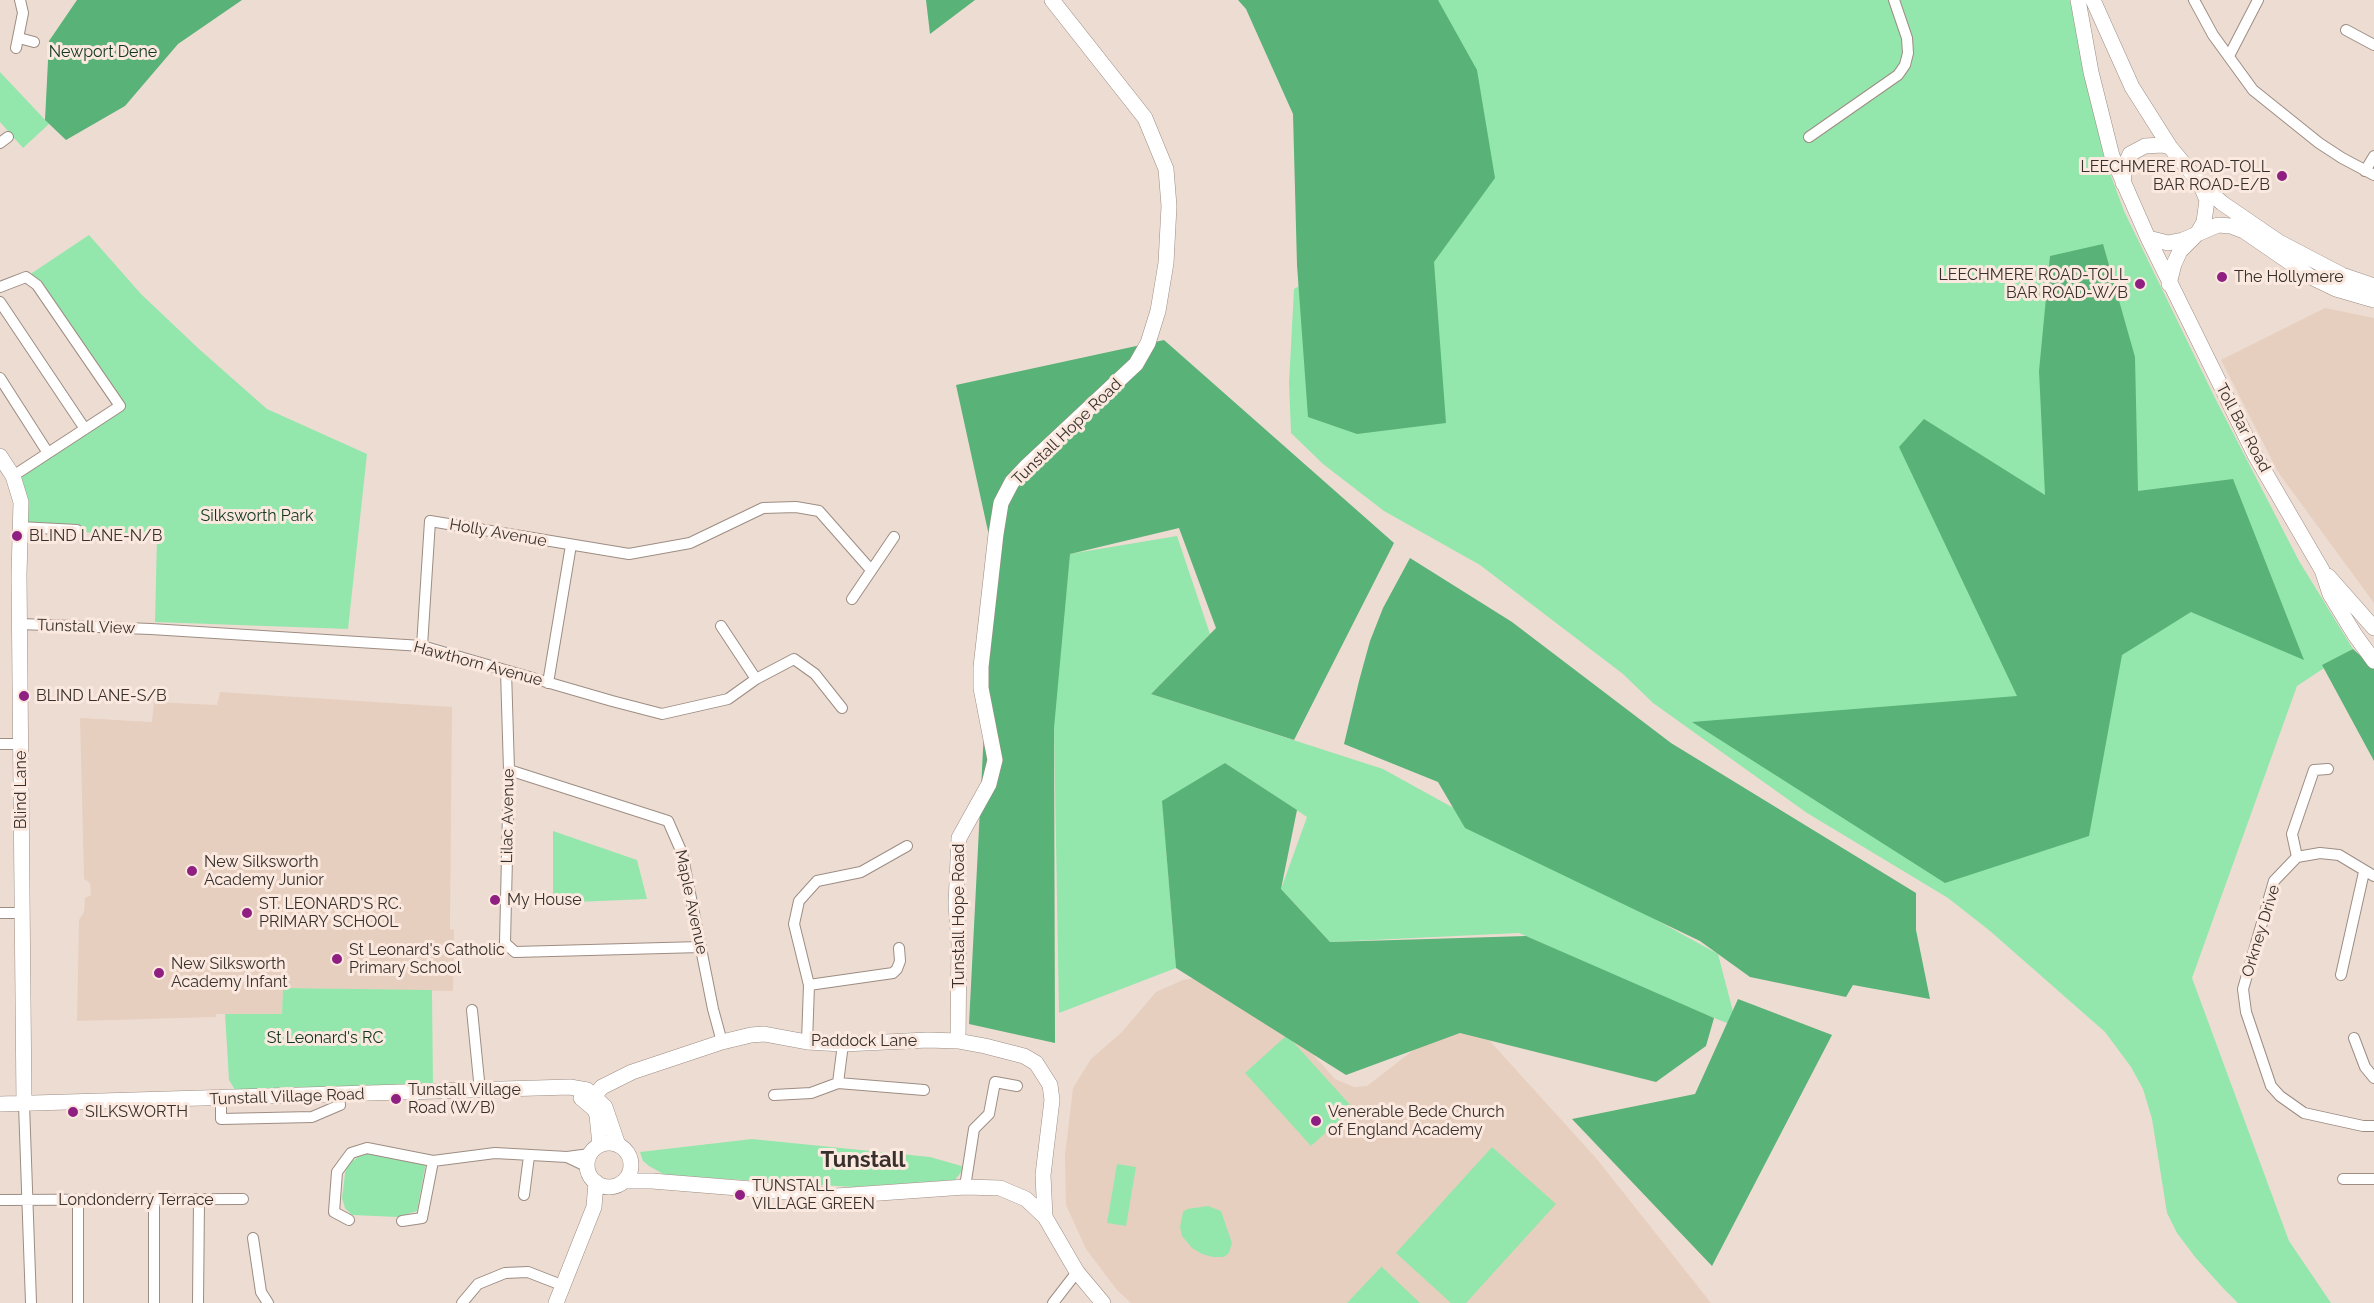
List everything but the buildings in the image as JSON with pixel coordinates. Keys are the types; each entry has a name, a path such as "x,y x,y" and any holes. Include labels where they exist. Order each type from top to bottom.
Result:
{"street":[{"path":"20,0 23,13 17,43 34,42"},
{"name":"Tunstall Hope Road","path":"958,1041 959,944 956,904 958,838 989,784 995,760 981,688 981,667 1001,503 1012,482 1027,466 1136,364 1148,343 1158,311 1166,263 1169,206 1166,169 1145,118 1053,0"},
{"path":"1809,137 1898,75 1905,65 1908,53 1907,38 1894,0"},
{"path":"2078,0 2091,72 2112,156 2148,238 2168,243 2182,240 2218,225 2231,226 2244,231 2312,277 2336,289 2374,300"},
{"path":"2094,0 2132,87 2170,147 2199,182 2222,203 2279,242 2342,275 2374,286"},
{"path":"2194,0 2213,35 2253,90 2319,143 2370,173 2374,156"},
{"path":"2229,56 2258,0"},
{"path":"2346,30 2374,45"},
{"path":"2123,183 2130,154 2145,146 2170,147"},
{"path":"2169,284 2180,250 2197,234 2204,222 2207,200 2199,182"},
{"name":"Toll Bar Road","path":"2148,238 2255,455 2322,570 2374,628"},
{"path":"0,287 27,277 37,285 120,406 13,476"},
{"path":"0,302 85,429"},
{"path":"0,378 48,453"},
{"name":"Blind Lane","path":"0,456 13,476 21,502 24,1104"},
{"name":"Holly Avenue","path":"422,646 430,521 629,554 690,543 763,508 796,507 819,511 871,570"},
{"path":"20,527 77,530"},
{"path":"852,599 894,537"},
{"path":"548,683 571,545"},
{"name":"Toll Bar Road","path":"2322,570 2330,594 2374,661"},
{"name":"Tunstall View","path":"20,624 151,629"},
{"path":"721,626 756,679 794,659 815,675 842,708"},
{"name":"Hawthorn Avenue","path":"151,629 422,646 662,714 728,699 756,679"},
{"name":"Lilac Avenue","path":"507,671 509,770 505,943 515,952 701,947"},
{"path":"0,744 21,744"},
{"path":"2328,769 2314,770 2292,834 2297,857 2320,853 2339,855 2369,874 2341,975"},
{"name":"Maple Avenue","path":"509,770 668,821 682,853 722,1041"},
{"path":"807,1042 809,985 794,924 799,901 817,881 861,872 907,846"},
{"name":"Orkney Drive","path":"2297,857 2274,881 2243,989 2246,1012 2271,1086 2280,1096 2304,1113 2363,1126 2374,1126"},
{"path":"0,913 22,913"},
{"path":"809,985 893,973 900,961 899,948"},
{"path":"472,1010 480,1091"},
{"name":"Paddock Lane","path":"592,1100 611,1081 632,1072 722,1041 764,1034 807,1042 843,1044 958,1041 1024,1056 1036,1063 1043,1072 1050,1085 1052,1100 1043,1175 1045,1217"},
{"path":"2354,1038 2365,1068 2374,1078"},
{"path":"838,1083 843,1044"},
{"path":"965,1187 974,1129 989,1114 995,1082 1017,1086"},
{"path":"774,1095 811,1093 838,1083 924,1090"},
{"name":"Tunstall Village Road","path":"0,1104 579,1088 592,1100"},
{"path":"221,1099 221,1119 312,1117 339,1105 339,1095"},
{"path":"592,1100 605,1107 618,1145"},
{"path":"592,1100 597,1114 590,1175 596,1182 607,1186 652,1181 837,1196 965,1187 1000,1188 1026,1199 1045,1217 1077,1272 1103,1303"},
{"path":"24,1104 31,1303"},
{"path":"349,1220 334,1212 337,1172 351,1153 367,1148 433,1161 495,1153 567,1157 593,1155 606,1143 618,1145 627,1152 631,1170 594,1207"},
{"path":"524,1195 529,1156"},
{"path":"402,1221 422,1218 433,1161"},
{"path":"631,1163 652,1181"},
{"name":"Paddock Lane","path":"1026,1199 1043,1175"},
{"path":"2343,1179 2374,1179"},
{"path":"556,1303 594,1207 596,1182"},
{"name":"Londonderry Terrace","path":"0,1200 243,1199"},
{"path":"78,1200 78,1303"},
{"path":"154,1200 154,1303"},
{"path":"198,1303 200,1200"},
{"path":"253,1238 261,1292 268,1303"},
{"path":"462,1303 478,1284 505,1273 528,1272 564,1286"},
{"path":"1053,1303 1077,1272"}],"shaded area":[{"path":"2325,308 2374,318 2374,603 2278,472 2221,360"},
{"path":"220,692 452,707 450,929 454,930 453,991 283,988 282,1014 216,1014 216,1017 77,1021 79,920 84,912 85,898 91,895 90,883 84,879 80,718 152,722 154,702 217,705"},
{"name":"Venerable Bede Church of England Academy","path":"1209,976 1300,1040 1335,1079 1354,1087 1367,1086 1420,1045 1449,1034 1470,1033 1488,1039 1596,1158 1711,1303 1131,1303 1117,1290 1086,1249 1066,1205 1065,1155 1073,1088 1091,1059 1122,1032 1156,992 1183,980"}],"green space":[{"name":"Newport Dene","path":"77,0 242,0 178,44 125,106 66,140 45,120 49,41"},
{"path":"926,0 975,0 930,34"},
{"path":"1238,0 1438,0 1477,70 1495,178 1434,262 1446,423 1357,434 1308,417 1297,265 1293,114 1246,9"},
{"path":"1383,0 2070,0 2104,157 2124,211 2214,396 2299,561 2353,649 2297,686 2192,978 2289,1241 2331,1303 2238,1303 2223,1288 2177,1233 2167,1213 2152,1119 2143,1089 2131,1067 2105,1032 1990,931 1948,898 1807,813 1653,703 1623,674 1480,565 1384,511 1323,464 1291,433 1289,383 1294,289 1477,182"},
{"path":"0,72 49,124 23,148 0,122"},
{"name":"Silksworth Park","path":"89,235 141,294 267,409 367,454 348,629 155,622 157,536 80,532 23,525 13,476 124,408 26,277"},
{"path":"2103,244 2135,357 2138,491 2233,479 2304,660 2191,612 2122,655 2089,836 1945,883 1692,722 2017,696 1899,447 1924,419 2045,495 2039,371 2050,256"},
{"path":"1164,340 1394,543 1294,740 1151,694 1216,628 1179,528 1070,554 1054,728 1055,1043 969,1024 993,554 956,385"},
{"path":"1177,536 1210,634 1151,694 1383,769 1718,954 1737,1027 1679,1004 1519,933 1330,942 1281,889 1307,817 1225,763 1163,810 1176,968 1059,1013 1051,557"},
{"path":"1410,558 1512,622 1671,743 1916,893 1916,930 1930,999 1853,985 1846,997 1750,977 1700,941 1465,828 1438,782 1344,744 1370,641 1383,608"},
{"path":"2353,649 2374,668 2374,761 2322,665"},
{"path":"1225,763 1297,810 1281,889 1330,942 1526,936 1714,1018 1706,1046 1656,1082 1460,1033 1346,1075 1176,968 1162,801"},
{"path":"553,831 637,860 647,899 553,903"},
{"name":"St Leonard's RC","path":"283,988 432,990 433,1086 235,1090 229,1080 225,1014 282,1014"},
{"path":"1738,999 1832,1035 1712,1266 1572,1119 1695,1094"},
{"path":"1287,1035 1353,1108 1311,1146 1245,1073"},
{"name":"TUNSTALL VILLAGE GREEN","path":"752,1139 930,1157 965,1167 955,1180 853,1187 665,1175 643,1161 640,1152"},
{"path":"1492,1147 1556,1204 1466,1303 1451,1303 1396,1253"},
{"path":"371,1153 426,1162 417,1211 398,1217 352,1215 345,1208 342,1198 346,1166 358,1157"},
{"path":"1117,1164 1136,1167 1126,1226 1107,1223"},
{"path":"1208,1206 1221,1211 1232,1243 1229,1253 1224,1257 1202,1254 1192,1248 1182,1236 1180,1227 1183,1212 1187,1209"},
{"path":"1382,1267 1420,1303 1347,1303"}],"place":[{"name":"LEECHMERE ROAD-TOLL BAR ROAD-E/B","path":"2282,176"},
{"name":"The Hollymere","path":"2222,277"},
{"name":"LEECHMERE ROAD-TOLL BAR ROAD-W/B","path":"2140,284"},
{"name":"BLIND LANE-N/B","path":"17,536"},
{"name":"BLIND LANE-S/B","path":"24,696"},
{"name":"New Silksworth Academy Junior","path":"192,871"},
{"name":"My House","path":"495,900"},
{"name":"ST. LEONARD'S RC. PRIMARY SCHOOL","path":"247,913"},
{"name":"St Leonard's Catholic Primary School","path":"337,959"},
{"name":"New Silksworth Academy Infant","path":"159,973"},
{"name":"Tunstall Village Road (W/B)","path":"396,1099"},
{"name":"SILKSWORTH","path":"73,1112"},
{"name":"Venerable Bede Church of England Academy","path":"1316,1121"},
{"name":"TUNSTALL VILLAGE GREEN","path":"740,1195"}],"district":[{"name":"Tunstall","path":"863,1160"}]}
